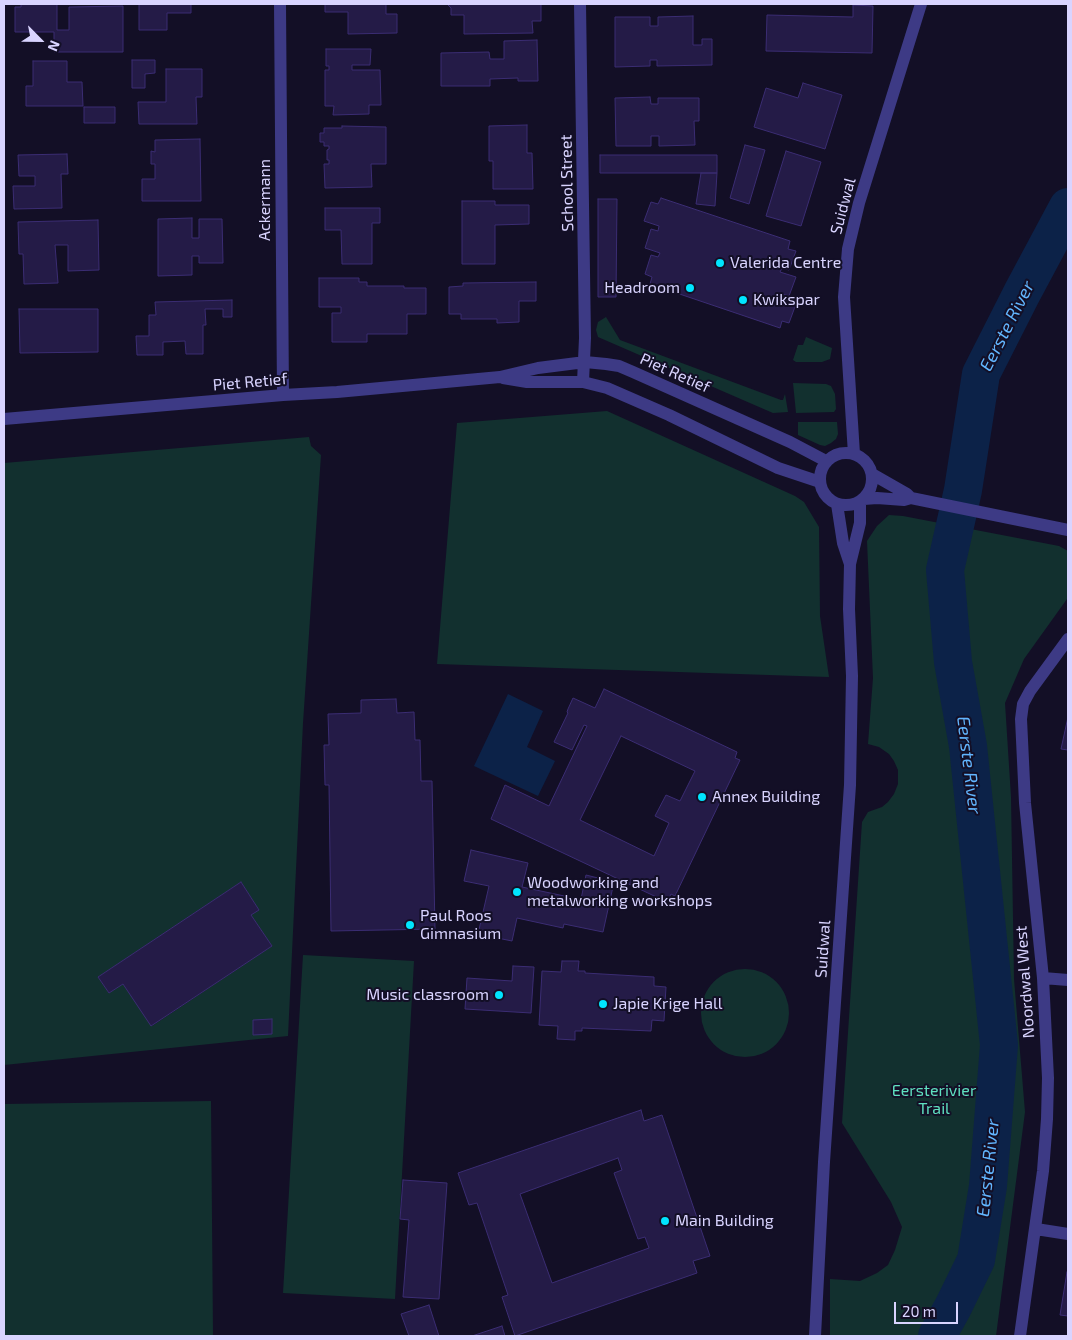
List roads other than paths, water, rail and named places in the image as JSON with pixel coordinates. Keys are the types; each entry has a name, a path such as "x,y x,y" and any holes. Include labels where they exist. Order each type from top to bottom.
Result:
{"street":[{"name":"Ackermann","path":"280,4 283,395"},
{"name":"School Street","path":"580,4 585,312 583,382"},
{"name":"Suidwal","path":"854,454 844,297 848,249 859,203 921,4"},
{"name":"Piet Retief","path":"4,419 500,377 538,368 585,362 619,366 634,372 790,442 826,461"},
{"name":"Piet Retief","path":"500,377 527,382 583,382 607,388 669,415 778,468 820,482"},
{"path":"862,500 870,492 872,483 869,465 863,458 844,452 834,455 826,461 820,475 820,482 825,496 837,504 845,506 862,500 877,498 904,500 911,498 1068,530"},
{"path":"872,474 908,494 911,498"},
{"name":"Suidwal","path":"815,1336 824,1162 850,785 852,676 849,609 850,564 860,523 862,500"},
{"name":"Suidwal","path":"837,504 843,543 850,564"},
{"name":"Noordwal West","path":"1020,1336 1043,1171 1048,1078 1044,978 1025,802 1021,719 1023,704 1030,691 1068,639"},
{"path":"1044,978 1068,980"},
{"path":"1036,1229 1068,1234"}],"water":[{"path":"508,694 543,711 527,747 555,761 538,796 474,766"}],"waterway":[{"name":"Eerste River","path":"937,1336 976,1260 988,1186 999,1045 968,746 953,662 945,570 963,490 981,374 1068,207"}],"place":[{"name":"Valerida Centre","path":"720,263"},
{"name":"Headroom","path":"690,288"},
{"name":"Kwikspar","path":"743,300"},
{"name":"Annex Building","path":"702,797"},
{"name":"Woodworking and metalworking workshops","path":"517,892"},
{"name":"Paul Roos Gimnasium","path":"410,925"},
{"name":"Music classroom","path":"499,995"},
{"name":"Japie Krige Hall","path":"603,1004"},
{"name":"Main Building","path":"665,1221"}],"park label":[{"name":"Eersterivier Trail","path":"934,1100"}]}
